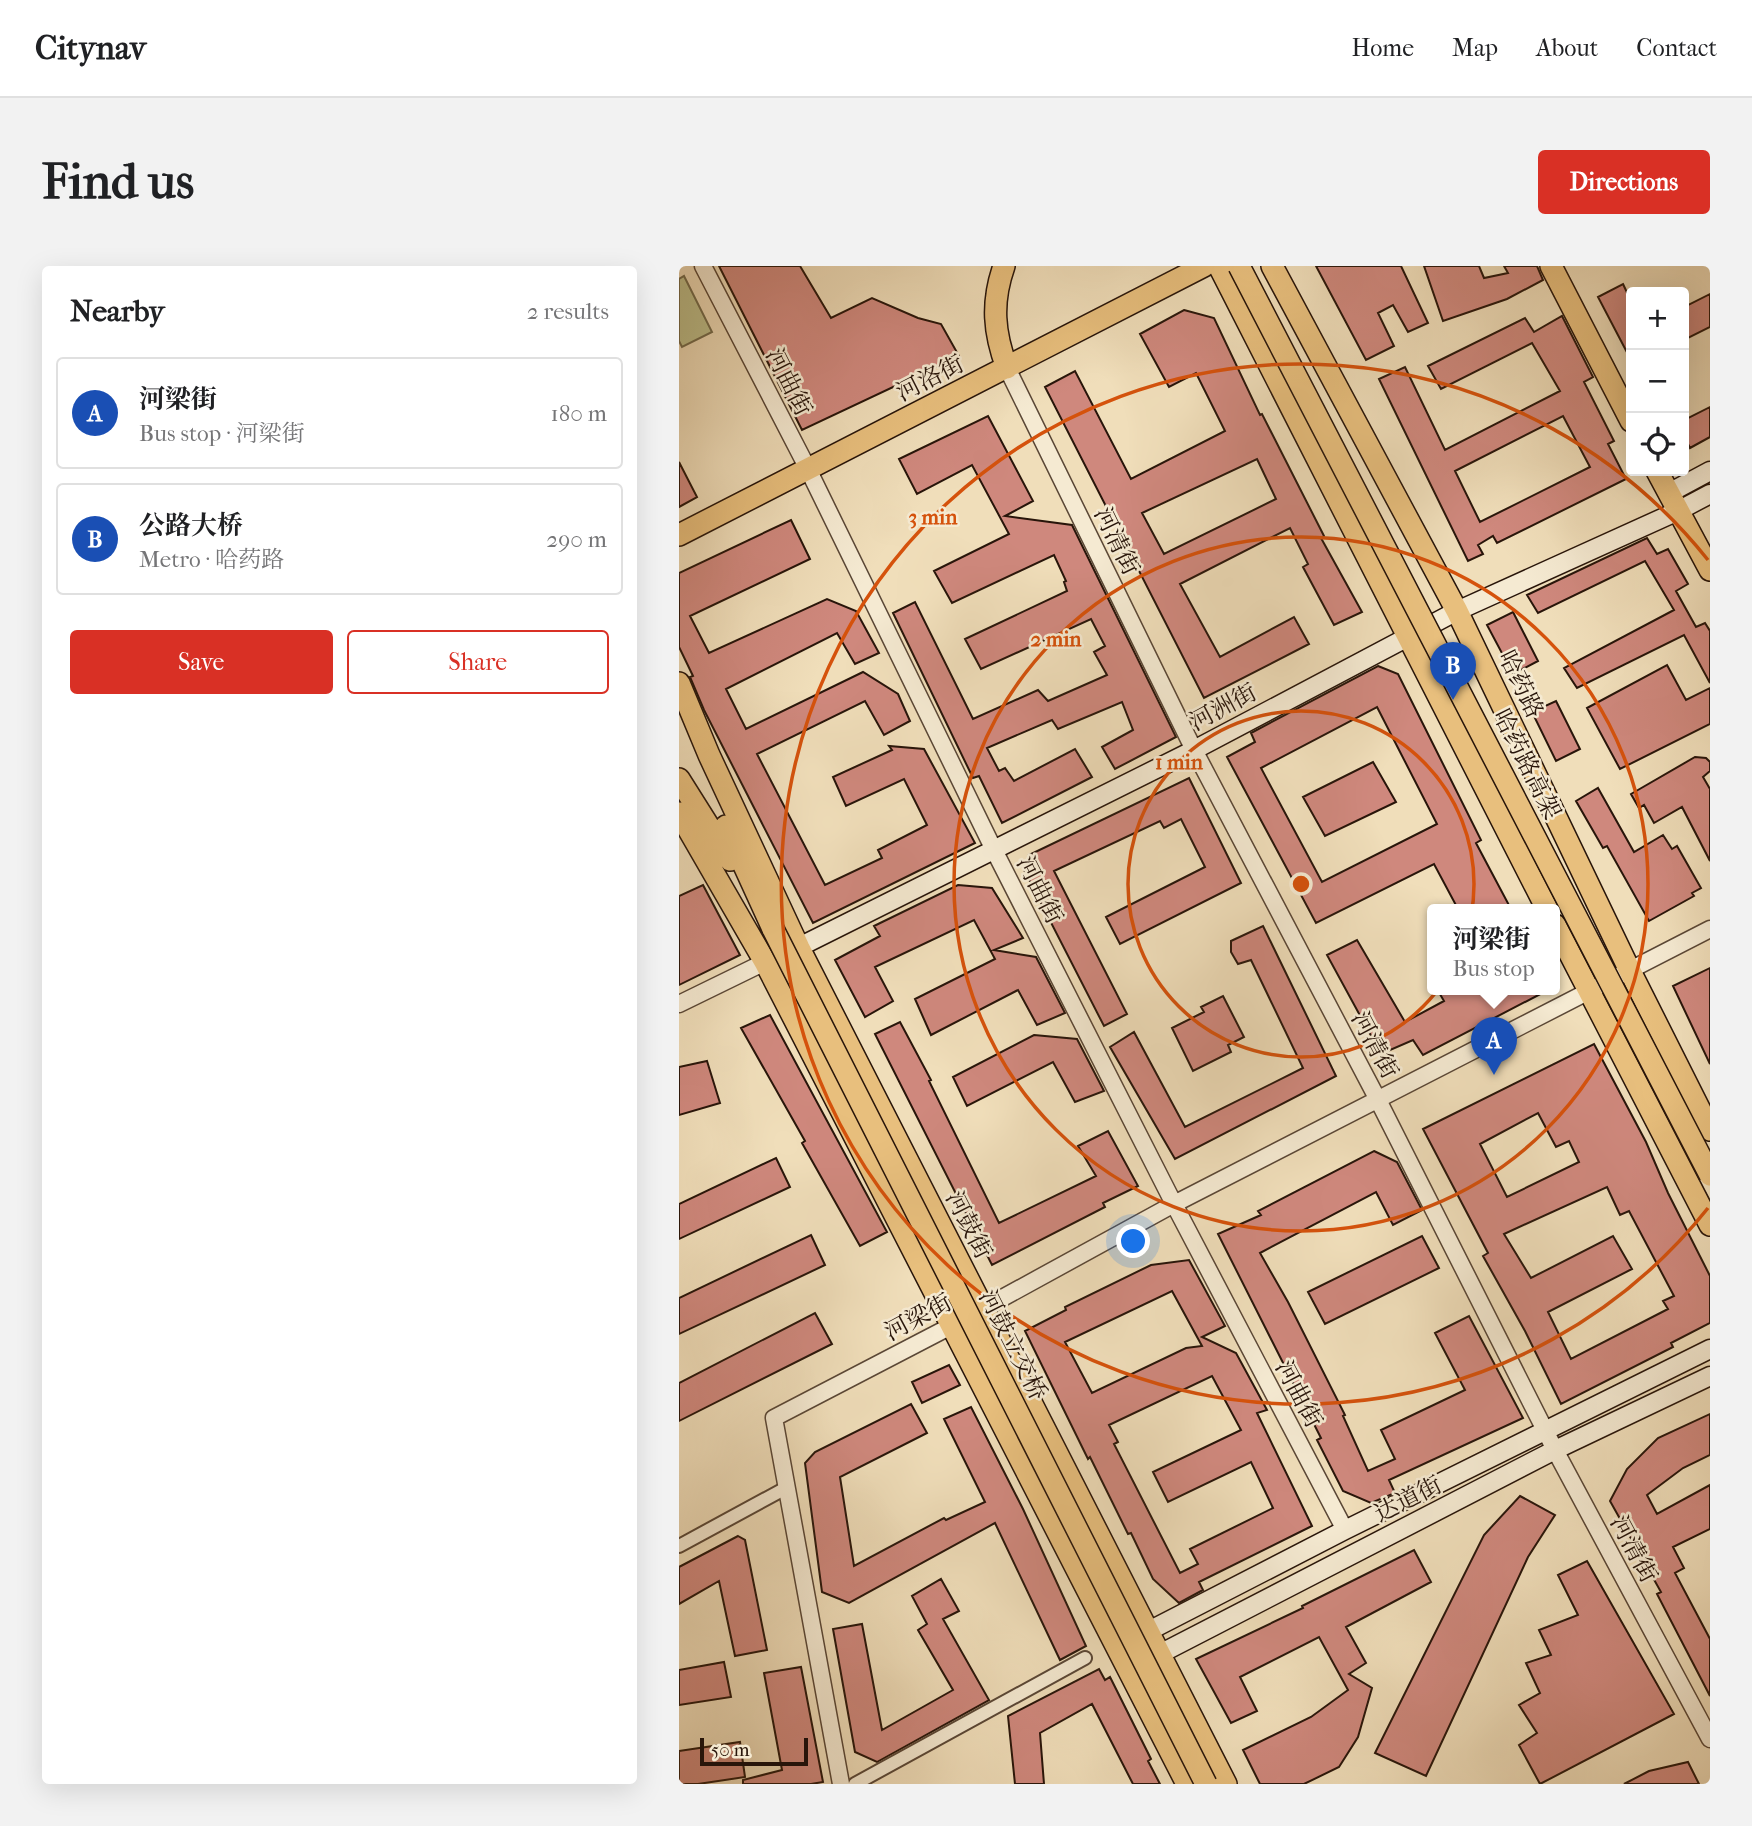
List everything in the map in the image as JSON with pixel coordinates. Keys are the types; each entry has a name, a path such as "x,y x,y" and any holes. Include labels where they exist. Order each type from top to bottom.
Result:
{"highway":[{"path":"1004,266 996,301 996,320 997,342 1007,368"},
{"name":"河洛街","path":"679,534 1204,266"},
{"path":"1219,266 1544,904"},
{"name":"哈药路高架","path":"1239,266 1710,1175"},
{"name":"哈药路","path":"1272,266 1457,611 1630,971 1710,1130"},
{"path":"1551,266 1627,413"},
{"path":"1660,476 1710,570"},
{"name":"河鼓街","path":"679,683 709,755 799,948 1226,1784"},
{"path":"679,717 773,929"},
{"path":"679,779 773,929"},
{"path":"679,813 765,962 1187,1784"},
{"name":"河鼓立交桥","path":"773,929 1206,1784"},
{"path":"1560,935 1710,1225"}],"main road":[{"path":"1674,502 1710,471"},
{"path":"1674,502 1710,494"},
{"name":"河洲街","path":"765,962 799,948 1194,750 1457,611 1674,502"},
{"path":"1118,1646 1710,1349"},
{"name":"达道街","path":"1129,1669 1555,1450 1710,1376"}],"street":[{"name":"河曲街","path":"703,266 808,469 994,850 1174,1204 1345,1530"},
{"name":"河清街","path":"1007,368 1194,750 1377,1098 1555,1450 1710,1739"},
{"name":"河梁街","path":"841,1784 774,1418 953,1325 1174,1204 1710,929"},
{"name":"河洲街","path":"679,1004 765,962"},
{"path":"679,1546 786,1488"},
{"path":"855,1784 1085,1658"}],"green space":[{"path":"684,276 712,332 682,347 679,341 679,279"}],"building":[{"path":"719,266 800,266 831,318 872,298 918,318 941,324 959,356 802,430"},
{"path":"1316,266 1401,266 1428,323 1408,332 1393,305 1378,313 1394,346 1366,360"},
{"path":"1424,266 1479,266 1484,278 1508,273 1504,266 1537,266 1543,280 1507,299 1443,321"},
{"path":"1623,284 1626,290 1626,350 1598,297"},
{"path":"1710,294 1710,327 1689,338 1689,304"},
{"path":"1184,310 1214,318 1260,415 1262,414 1324,536 1321,538 1362,612 1334,625 1303,567 1308,564 1290,528 1180,584 1220,657 1294,617 1309,644 1204,698 1045,387 1075,371 1131,479 1225,431 1196,373 1169,387 1140,334","holes":["1257,459 1276,499 1164,554 1142,513"]},
{"path":"1562,316 1593,377 1584,382 1614,441 1608,444 1626,479 1497,543 1493,536 1478,545 1483,554 1468,561 1379,379 1405,367 1445,450 1560,391 1532,343 1441,389 1428,366 1525,318 1534,332","holes":["1563,416 1590,467 1480,522 1455,471"]},
{"path":"1710,407 1710,437 1690,448 1689,446 1689,418"},
{"path":"988,416 1033,501 1005,516 1072,525 1176,737 1115,769 1102,747 1133,730 1122,702 1058,729 1052,720 987,748 999,771 1005,768 1014,781 1075,749 1092,777 1002,823 979,776 973,778 893,613 915,602 973,719 1038,690 1048,701 1107,675 1094,652 1105,646 1091,619 981,669 965,639 1067,591 1066,581 1054,555 952,603 934,571 1009,534 972,465 917,494 899,459"},
{"path":"679,462 697,497 679,507"},
{"path":"791,520 810,559 690,616 709,653 827,599 856,611 879,653 855,664 837,633 726,689 746,729 863,672 898,694 910,721 884,735 865,701 757,754 825,885 882,858 878,850 927,825 904,779 846,806 833,777 892,750 889,746 924,749 975,843 813,923 704,710 690,677 693,676 679,647 679,573"},
{"path":"1647,538 1657,554 1668,549 1688,584 1676,591 1696,627 1705,623 1710,631 1710,683 1684,635 1577,688 1564,668 1674,610 1645,561 1538,613 1527,595"},
{"path":"1513,612 1538,661 1513,674 1487,625"},
{"path":"1667,665 1686,700 1710,688 1710,724 1620,769 1587,708"},
{"path":"1378,666 1398,674 1481,840 1476,843 1508,904 1455,904 1434,864 1316,923 1227,757 1255,742 1251,733","holes":["1377,707 1437,824 1322,882 1261,768"]},
{"path":"1556,701 1580,749 1556,761 1532,712"},
{"path":"1695,757 1706,758 1710,762 1710,771 1703,777 1710,789 1710,861 1682,807 1654,823 1644,805 1639,808 1631,794"},
{"path":"1373,762 1396,802 1325,836 1303,797"},
{"path":"1189,778 1241,883 1120,944 1106,917 1205,867 1181,819 1164,828 1160,821 1054,871 1127,1014 1104,1026 1022,866 1032,861 1029,855"},
{"path":"1598,788 1634,852 1663,835 1672,849 1677,846 1701,888 1692,893 1694,896 1649,921 1607,846 1603,848 1576,801"},
{"path":"703,885 740,955 679,985 679,896"},
{"path":"958,885 992,888 1023,938 994,950 1036,957 1065,1013 1037,1025 1018,990 931,1035 915,999 995,959 974,920 875,967 893,1001 865,1017 835,960 880,936 874,926"},
{"path":"1263,926 1336,1076 1175,1159 1110,1047 1134,1032 1185,1127 1303,1068 1251,960 1238,964 1231,952 1231,941"},
{"path":"1357,940 1405,1022 1444,1001 1440,995 1538,995 1423,1055 1413,1040 1381,1054 1327,955"},
{"path":"1710,968 1710,1064 1673,986"},
{"path":"1223,996 1244,1037 1228,1045 1231,1052 1193,1071 1172,1028 1204,1012 1201,1007"},
{"path":"770,1015 887,1232 860,1246 741,1028"},
{"path":"900,1022 931,1080 929,1081 999,1223 1096,1176 1078,1146 1108,1131 1138,1186 1103,1203 1105,1207 992,1265 875,1034"},
{"path":"1034,1035 1077,1039 1104,1091 1075,1102 1053,1062 967,1106 953,1077"},
{"path":"1594,1044 1646,1142 1668,1193 1710,1276 1710,1323 1671,1343 1673,1347 1561,1404 1525,1331 1483,1256 1488,1253 1423,1129","holes":["1538,1113 1556,1147 1569,1141 1579,1162 1507,1197 1480,1144","1607,1187 1620,1215 1629,1211 1674,1296 1663,1301 1668,1309 1571,1359 1548,1312 1632,1269 1613,1236 1531,1278 1504,1234"]},
{"path":"707,1061 720,1103 679,1115 679,1067"},
{"path":"1374,1151 1397,1162 1422,1210 1393,1225 1376,1192 1260,1253 1345,1415 1343,1416 1368,1471 1395,1459 1381,1430 1465,1390 1435,1333 1469,1316 1523,1418 1389,1480 1395,1493 1371,1503 1343,1491 1317,1440 1321,1438 1218,1234 1261,1215 1258,1211"},
{"path":"776,1158 790,1187 679,1239 679,1204"},
{"path":"811,1235 825,1265 679,1334 679,1298"},
{"path":"1422,1236 1439,1268 1325,1324 1308,1292"},
{"path":"1189,1260 1225,1326 1202,1337 1236,1353 1267,1410 1257,1413 1312,1526 1199,1582 1203,1590 1179,1603 1153,1579 1090,1457 1088,1459 1025,1331 1066,1310 1065,1307 1151,1265","holes":["1172,1291 1202,1346 1186,1348 1092,1393 1065,1342","1212,1376 1241,1430 1153,1472 1168,1502 1251,1462 1273,1508 1190,1549 1198,1564 1180,1573 1114,1444 1118,1442 1109,1425"]},
{"path":"815,1313 832,1344 679,1421 679,1383"},
{"path":"949,1365 960,1385 922,1403 912,1382"},
{"path":"911,1404 927,1433 840,1477 854,1566 944,1518 946,1520 985,1502 944,1419 971,1407 1023,1509 1086,1646 1060,1660 995,1523 849,1603 822,1592 805,1463 815,1452"},
{"path":"1710,1414 1710,1455 1683,1468 1647,1495 1657,1514 1710,1485 1710,1529 1673,1547 1684,1568 1675,1573 1710,1639 1710,1696 1657,1594 1661,1592 1610,1501 1627,1469 1658,1438"},
{"path":"1520,1496 1555,1515 1528,1557 1426,1776 1375,1753 1484,1535"},
{"path":"738,1536 745,1540 767,1650 735,1656 719,1581 679,1604 679,1567"},
{"path":"1414,1550 1431,1582 1346,1627 1366,1663 1349,1674 1372,1688 1358,1737 1339,1767 1304,1784 1260,1784 1243,1750 1311,1717 1348,1690 1319,1637 1240,1677 1257,1711 1231,1723 1196,1659 1303,1608 1302,1606"},
{"path":"1587,1561 1674,1714 1540,1784 1519,1745 1537,1733 1519,1705 1540,1693 1526,1663 1551,1655 1539,1630 1578,1615 1558,1575"},
{"path":"941,1579 959,1611 943,1619 989,1700 877,1762 855,1752 833,1629 862,1624 882,1730 953,1690 918,1630 927,1624 912,1596"},
{"path":"724,1662 731,1697 679,1705 679,1670"},
{"path":"801,1667 823,1782 743,1784 743,1780 782,1770 764,1673"},
{"path":"1099,1669 1105,1680 1110,1677 1151,1759 1148,1761 1160,1784 1133,1784 1092,1704 1040,1733 1044,1784 1015,1784 1008,1716"},
{"path":"740,1742 745,1777 679,1784 679,1751"},
{"path":"1688,1762 1699,1784 1624,1784 1649,1771"}],"place":[{"name":"公路大桥","path":"1453,700"},
{"name":"河梁街","path":"1494,1075"}]}
